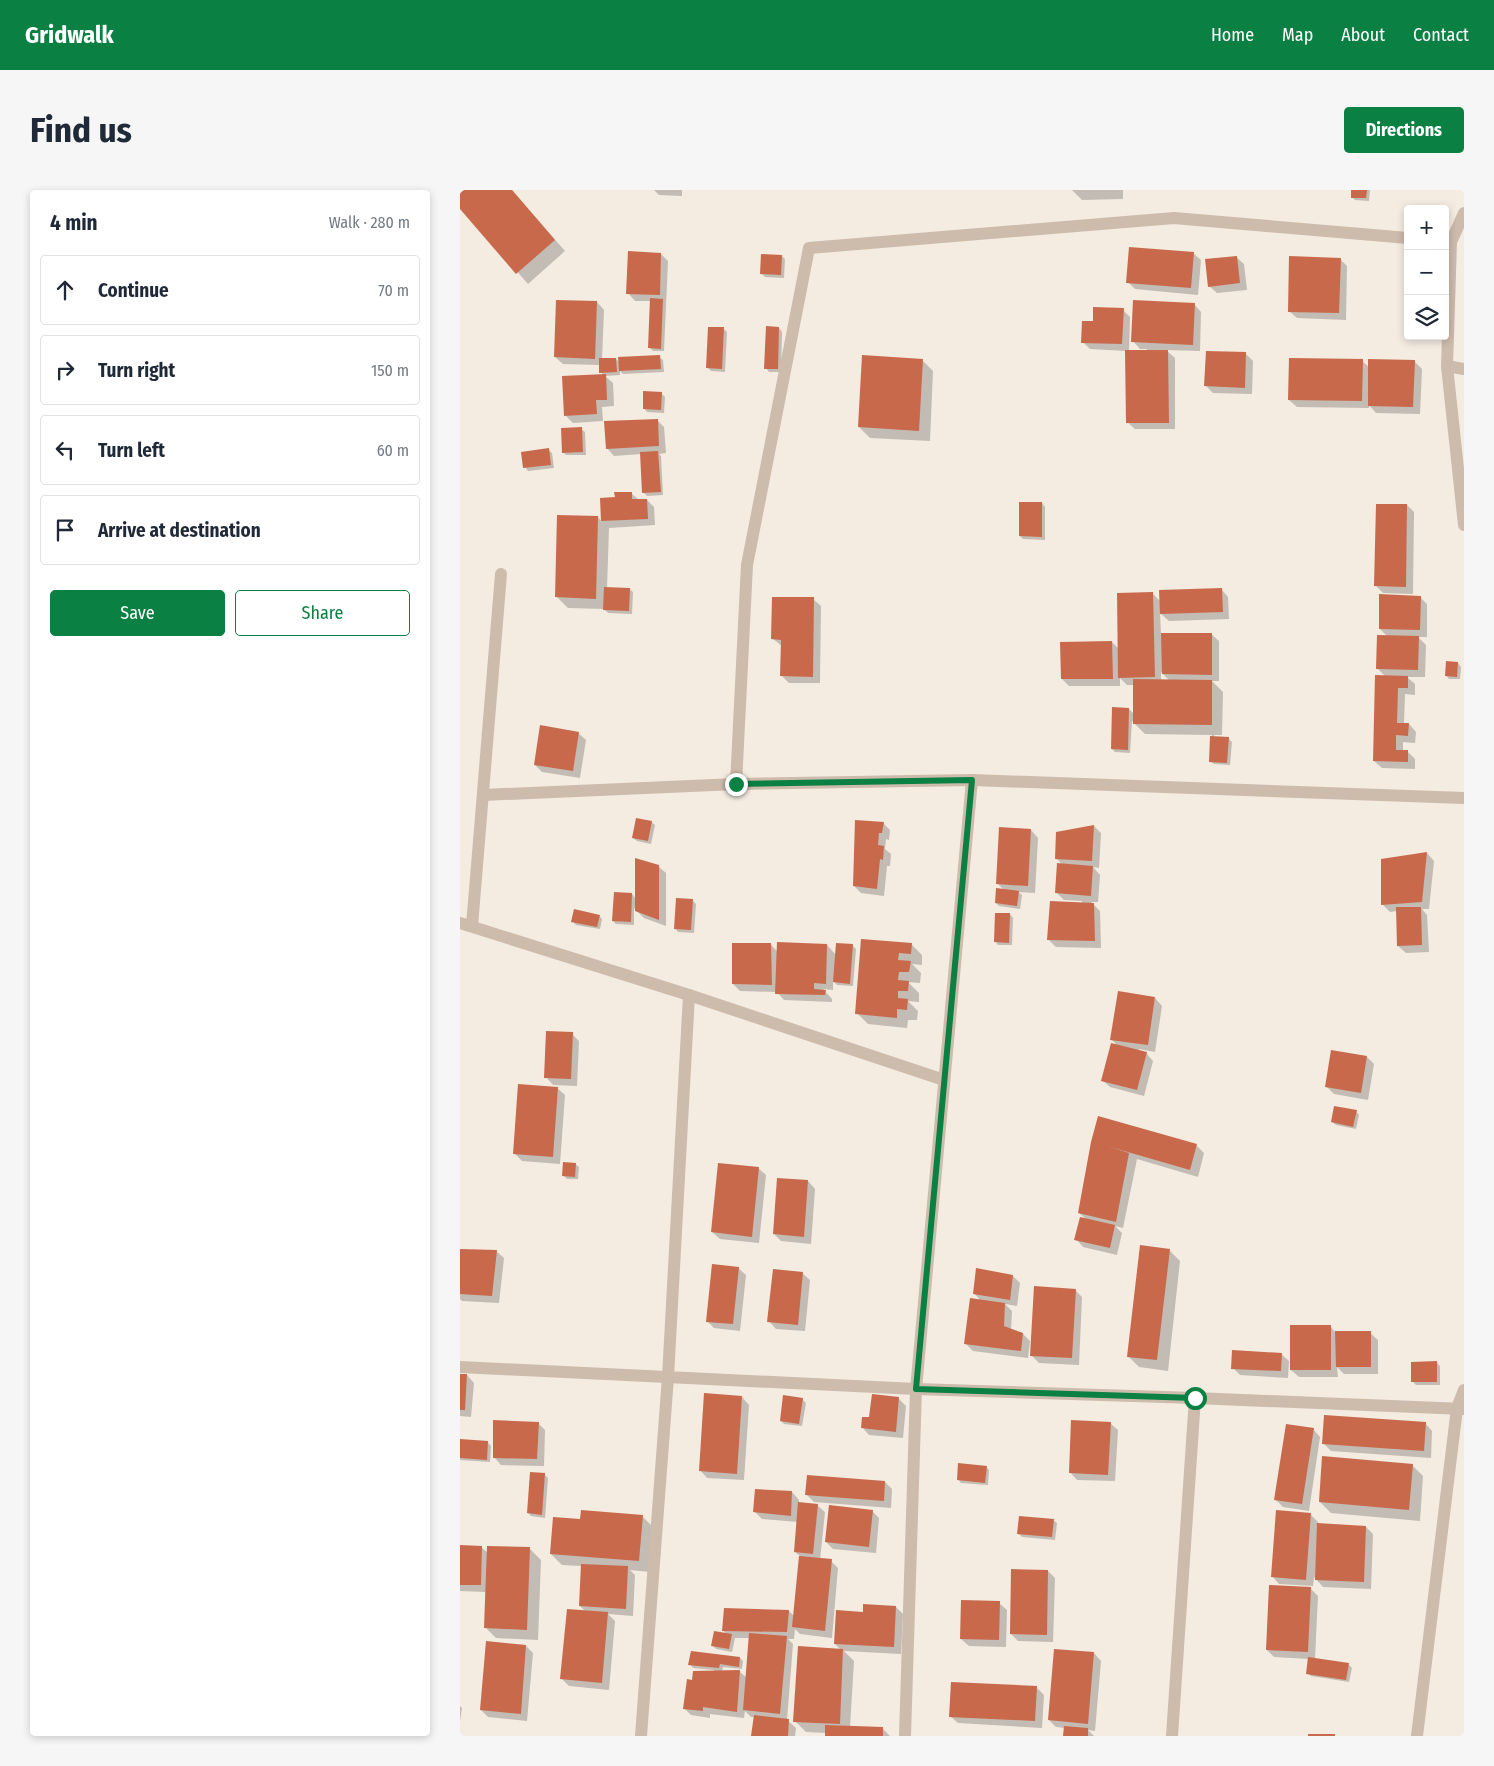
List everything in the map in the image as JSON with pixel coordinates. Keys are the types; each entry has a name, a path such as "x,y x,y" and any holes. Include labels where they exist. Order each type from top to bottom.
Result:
{"street":[{"path":"1449,240 1464,213"},
{"path":"736,784 747,565 809,248 1174,218 1404,238"},
{"path":"1448,250 1448,366 1464,525"},
{"path":"1448,366 1464,369"},
{"path":"502,574 483,795 466,925 689,995 944,1080"},
{"path":"905,1736 916,1389 972,780"},
{"path":"483,795 736,784 972,780 1464,798"},
{"path":"641,1736 668,1377 689,995"},
{"path":"460,1367 916,1389 1461,1408"},
{"path":"1417,1736 1464,1390"},
{"path":"1172,1736 1195,1398"}],"building":[{"path":"464,190 512,190 555,240 516,274 460,209 460,193"},
{"path":"1351,190 1367,190 1366,198 1351,198"},
{"path":"1129,247 1194,252 1191,288 1126,283"},
{"path":"628,251 661,253 660,295 626,294"},
{"path":"761,254 782,255 781,275 760,274"},
{"path":"1237,256 1240,283 1208,287 1205,259"},
{"path":"1289,256 1341,258 1339,313 1288,312"},
{"path":"650,298 663,299 661,349 648,348"},
{"path":"556,300 597,301 595,359 554,357"},
{"path":"1133,300 1195,303 1193,345 1131,342"},
{"path":"1093,307 1124,308 1122,344 1081,343 1082,321 1093,321"},
{"path":"766,326 779,327 778,369 764,369"},
{"path":"708,327 724,327 722,369 706,368"},
{"path":"1125,350 1168,350 1169,423 1126,423"},
{"path":"1206,351 1246,352 1245,388 1204,386"},
{"path":"660,355 661,369 619,371 618,357"},
{"path":"862,355 923,359 919,431 858,427"},
{"path":"599,358 616,358 617,372 599,373"},
{"path":"1289,358 1363,359 1362,401 1288,400"},
{"path":"1368,359 1415,360 1413,407 1368,406"},
{"path":"606,374 607,400 596,400 597,414 564,416 562,376"},
{"path":"643,391 662,392 661,410 643,409"},
{"path":"658,419 659,446 606,449 604,421"},
{"path":"582,427 583,452 562,453 561,428"},
{"path":"549,448 551,465 523,468 521,452"},
{"path":"658,451 661,492 642,493 640,452"},
{"path":"614,492 632,492 632,499 647,499 648,519 601,521 600,498 615,497"},
{"path":"1019,502 1042,502 1042,537 1019,536"},
{"path":"1376,504 1407,504 1406,587 1374,586"},
{"path":"557,515 598,516 596,599 555,597"},
{"path":"604,587 630,588 629,611 603,610"},
{"path":"1222,588 1223,612 1160,614 1159,590"},
{"path":"1153,592 1155,677 1118,678 1117,593"},
{"path":"1379,594 1421,596 1420,630 1379,629"},
{"path":"772,597 814,597 813,677 780,676 781,640 771,639"},
{"path":"1161,633 1212,633 1212,675 1162,674"},
{"path":"1377,635 1419,636 1418,670 1376,669"},
{"path":"1112,641 1113,679 1061,679 1060,642"},
{"path":"1446,661 1458,662 1457,677 1445,676"},
{"path":"1375,675 1408,676 1408,688 1398,688 1397,723 1409,723 1408,736 1396,735 1396,750 1408,750 1408,762 1373,761"},
{"path":"1133,679 1212,680 1212,725 1133,724"},
{"path":"1112,707 1129,708 1128,750 1111,749"},
{"path":"540,725 579,732 573,771 534,765"},
{"path":"1210,736 1229,737 1227,763 1209,762"},
{"path":"636,818 652,821 648,841 632,838"},
{"path":"855,820 884,822 882,833 879,833 878,845 884,846 883,860 880,859 877,889 853,886"},
{"path":"1094,825 1092,861 1055,859 1056,832"},
{"path":"999,827 1031,829 1028,886 996,884"},
{"path":"1427,852 1422,902 1381,905 1381,859"},
{"path":"635,858 659,865 659,920 635,911"},
{"path":"1057,863 1093,866 1091,896 1055,893"},
{"path":"996,888 1019,891 1017,906 995,903"},
{"path":"614,892 632,893 631,922 612,921"},
{"path":"676,898 693,899 691,930 674,929"},
{"path":"1050,901 1094,903 1095,941 1047,940"},
{"path":"1396,907 1421,907 1422,945 1397,946"},
{"path":"574,909 600,915 597,927 571,922"},
{"path":"995,913 1010,913 1009,943 994,942"},
{"path":"861,939 912,943 911,954 899,953 898,960 911,961 909,972 899,972 898,980 909,981 908,991 898,991 898,998 908,999 907,1010 897,1009 897,1018 855,1014"},
{"path":"777,942 827,944 826,984 814,983 814,989 826,990 825,995 775,994"},
{"path":"732,943 771,943 772,985 732,984"},
{"path":"836,943 853,944 850,984 833,982"},
{"path":"1118,991 1155,997 1148,1045 1110,1040"},
{"path":"546,1031 573,1032 571,1079 544,1078"},
{"path":"1111,1043 1147,1052 1137,1090 1101,1081"},
{"path":"1331,1050 1367,1056 1361,1093 1325,1087"},
{"path":"518,1084 558,1087 553,1157 513,1154"},
{"path":"1334,1106 1357,1110 1353,1127 1331,1122"},
{"path":"1098,1116 1197,1144 1190,1170 1107,1146 1129,1153 1116,1222 1078,1213 1091,1142"},
{"path":"563,1162 576,1163 575,1177 562,1176"},
{"path":"718,1163 759,1167 752,1237 711,1232"},
{"path":"777,1178 808,1180 804,1237 773,1234"},
{"path":"1080,1217 1115,1225 1110,1248 1074,1240"},
{"path":"1140,1245 1170,1249 1157,1360 1127,1357"},
{"path":"460,1249 497,1250 492,1296 460,1294"},
{"path":"712,1264 739,1267 733,1324 706,1322"},
{"path":"976,1268 1013,1275 1010,1300 973,1294"},
{"path":"773,1269 803,1272 798,1325 767,1322"},
{"path":"1034,1286 1076,1289 1072,1358 1030,1356"},
{"path":"970,1298 1005,1303 1004,1326 1023,1333 1021,1351 964,1344"},
{"path":"1290,1325 1331,1325 1331,1370 1290,1370"},
{"path":"1335,1331 1371,1331 1371,1367 1336,1367"},
{"path":"1232,1350 1282,1353 1281,1371 1231,1369"},
{"path":"1437,1361 1437,1382 1411,1382 1411,1362"},
{"path":"460,1374 467,1374 465,1410 460,1410"},
{"path":"704,1393 742,1396 737,1474 699,1471"},
{"path":"872,1394 899,1397 896,1432 861,1428 862,1417 869,1417"},
{"path":"783,1395 803,1398 799,1424 780,1421"},
{"path":"1324,1415 1426,1422 1424,1451 1322,1444"},
{"path":"493,1420 539,1422 537,1459 493,1458"},
{"path":"1071,1420 1111,1422 1108,1475 1069,1473"},
{"path":"1286,1424 1314,1428 1302,1504 1274,1500"},
{"path":"460,1439 488,1441 487,1460 460,1458"},
{"path":"1322,1456 1413,1464 1409,1510 1319,1502"},
{"path":"958,1463 987,1466 985,1483 957,1480"},
{"path":"530,1472 545,1473 542,1515 527,1513"},
{"path":"807,1475 885,1481 884,1501 805,1495"},
{"path":"755,1489 792,1491 791,1516 753,1512"},
{"path":"798,1502 818,1504 813,1554 794,1552"},
{"path":"829,1505 873,1510 869,1547 825,1542"},
{"path":"581,1510 643,1515 639,1561 550,1554 553,1517 580,1519"},
{"path":"1276,1510 1311,1513 1306,1580 1271,1577"},
{"path":"1019,1516 1054,1519 1052,1537 1017,1534"},
{"path":"1317,1523 1366,1526 1364,1582 1315,1580"},
{"path":"460,1545 482,1546 481,1585 460,1585"},
{"path":"487,1546 530,1547 527,1630 484,1628"},
{"path":"799,1556 832,1559 825,1631 792,1627"},
{"path":"581,1564 628,1566 626,1609 579,1606"},
{"path":"1011,1569 1048,1570 1047,1635 1010,1634"},
{"path":"1269,1585 1311,1587 1308,1652 1266,1650"},
{"path":"961,1600 1000,1601 999,1640 960,1639"},
{"path":"863,1604 896,1606 894,1647 834,1644 836,1610 863,1612"},
{"path":"724,1608 789,1610 787,1632 722,1631"},
{"path":"567,1609 608,1612 602,1683 560,1679"},
{"path":"714,1631 732,1634 729,1649 711,1646"},
{"path":"749,1633 787,1636 780,1714 743,1710"},
{"path":"486,1641 526,1645 521,1714 480,1710"},
{"path":"798,1646 843,1649 840,1724 793,1722"},
{"path":"1054,1649 1094,1652 1088,1724 1048,1720"},
{"path":"691,1651 740,1657 739,1667 720,1664 719,1668 688,1665"},
{"path":"1308,1657 1349,1663 1346,1680 1306,1674"},
{"path":"740,1670 737,1712 703,1707 703,1711 683,1709 687,1679 692,1680 693,1671"},
{"path":"951,1682 1037,1686 1035,1721 949,1717"},
{"path":"754,1715 789,1719 788,1736 751,1736"},
{"path":"825,1725 883,1727 883,1736 825,1736"},
{"path":"1064,1726 1088,1728 1088,1736 1063,1736"},
{"path":"1308,1734 1335,1734 1335,1736 1308,1736"}],"route":[{"path":"736,784 972,780 916,1389 1195,1398"}]}
